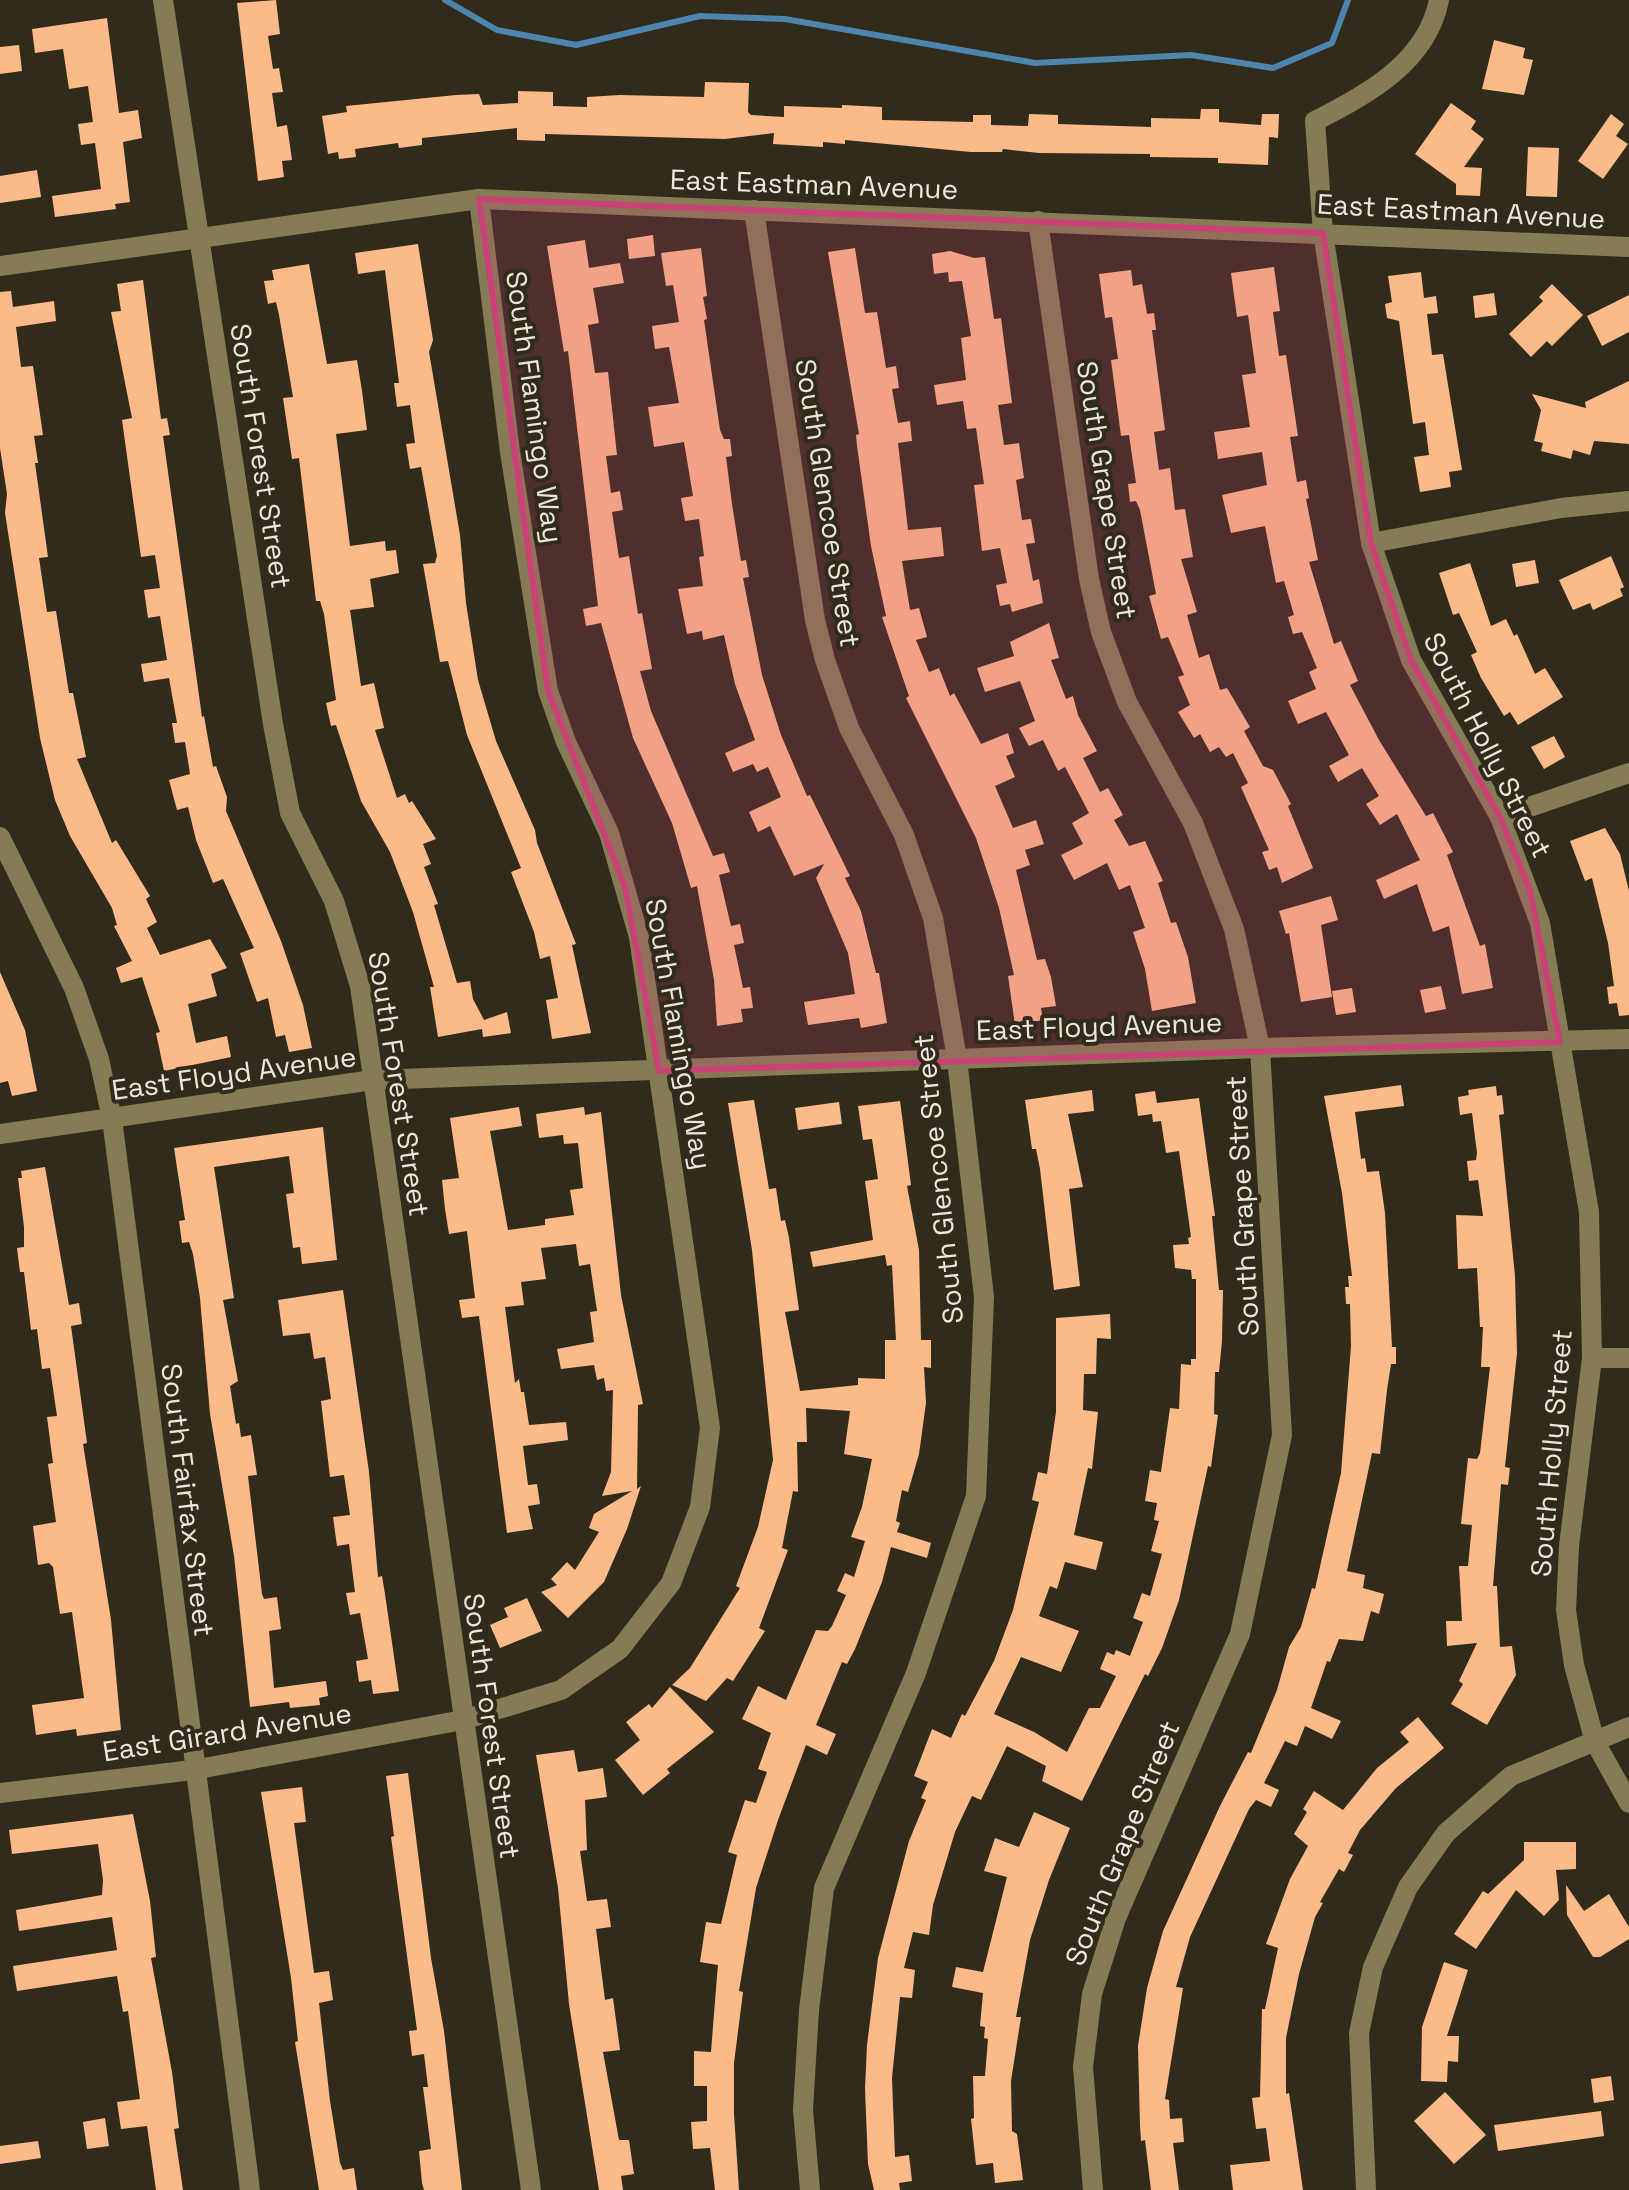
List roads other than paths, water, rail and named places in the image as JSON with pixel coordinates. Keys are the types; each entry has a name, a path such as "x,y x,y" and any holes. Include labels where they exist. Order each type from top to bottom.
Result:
{"street":[{"name":"South Forest Street","path":"163,0 273,724 290,813 334,901 360,986 531,2190"},
{"name":"South Holly Street","path":"1439,0 1424,39 1398,70 1315,121 1323,233 1371,543 1394,618 1416,672 1500,817 1540,923 1589,1212 1592,1358 1569,1546 1566,1610 1574,1665 1595,1742 1629,1803"},
{"name":"East Eastman Avenue","path":"0,266 479,199 1629,247"},
{"name":"South Flamingo Way","path":"463,1720 561,1690 620,1649 671,1583 700,1507 710,1428 639,937 609,833 566,742 548,691 510,452 479,199"},
{"name":"South Glencoe Street","path":"754,210 815,620 825,660 849,728 904,835 933,918 957,1059 984,1297 976,1496 916,1673 824,1888 809,2010 803,2110 810,2190"},
{"name":"South Grape Street","path":"1038,221 1089,579 1101,632 1127,702 1193,823 1217,880 1234,929 1260,1048 1282,1435 1240,1634 1116,1918 1092,1994 1083,2067 1093,2190"},
{"path":"1371,543 1561,508 1629,501"},
{"path":"1500,817 1629,773"},
{"name":"South Fairfax Street","path":"0,837 74,988 99,1059 112,1119 193,1770 250,2190"},
{"name":"East Floyd Avenue","path":"0,1134 373,1080 1260,1048 1629,1039"},
{"path":"1592,1358 1629,1358"},
{"name":"East Girard Avenue","path":"0,1793 193,1770 463,1720"},
{"path":"1366,2190 1359,2033 1373,1967 1408,1887 1446,1833 1511,1776 1629,1727"}],"waterway":[{"path":"445,0 497,30 576,45 700,16 785,19 1035,63 1191,55 1273,68 1332,43 1348,0"}]}
